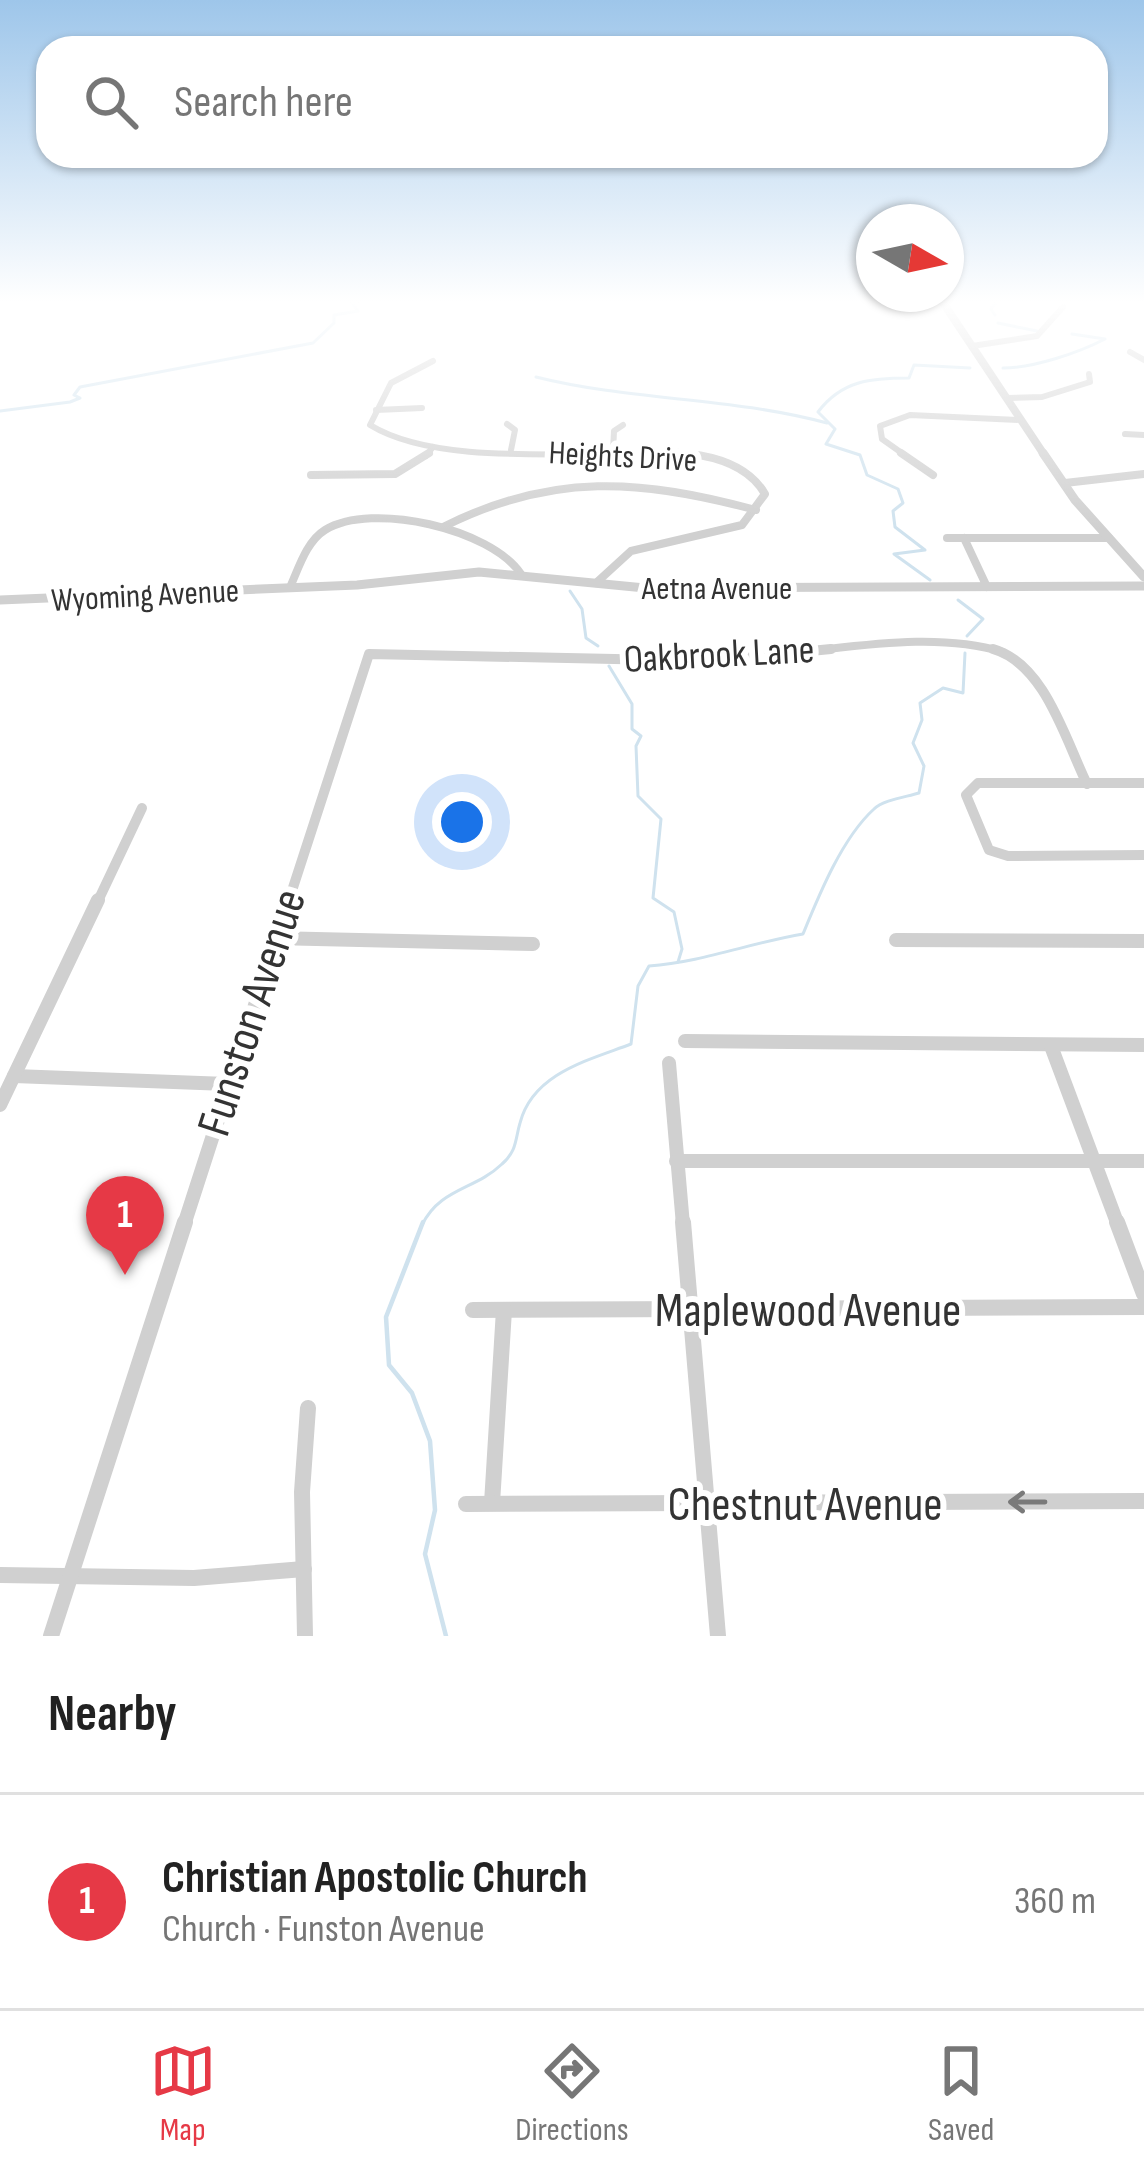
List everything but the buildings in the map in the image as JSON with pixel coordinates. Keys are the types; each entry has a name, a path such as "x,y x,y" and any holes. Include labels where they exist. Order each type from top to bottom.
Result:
{"street":[{"path":"393,377 376,410 422,408"},
{"path":"992,377 1065,483 1144,582"},
{"path":"1006,398 1076,389 1090,377"},
{"name":"Heights Drive","path":"376,410 370,425 385,440 433,447 704,457 735,465 757,478 765,494 742,525 717,535 631,551 596,583"},
{"path":"933,476 882,439 880,425 910,415 1020,421"},
{"path":"507,424 515,430 512,450"},
{"path":"613,452 614,431 622,425"},
{"path":"1125,434 1144,435"},
{"path":"310,475 389,475 410,469 433,447"},
{"path":"1065,483 1144,474"},
{"path":"443,527 511,498 639,485 672,488 757,510"},
{"path":"291,585 310,544 326,530 371,520 425,520 509,557 520,574"},
{"path":"947,538 1109,538"},
{"path":"964,538 987,587"},
{"name":"Aetna Avenue","path":"291,585 357,585 457,573 520,574 644,588 1144,582"},
{"name":"Wyoming Avenue","path":"0,600 90,600 291,585"},
{"name":"Oakbrook Lane","path":"362,662 380,651 709,661 890,644 976,644 1011,654 1030,670 1087,784"},
{"name":"Funston Avenue","path":"51,1636 362,662"},
{"path":"1144,783 978,783 966,795 989,850 1009,856 1144,855"},
{"path":"0,1106 142,808"},
{"path":"273,938 533,944"},
{"path":"896,940 1144,941"},
{"path":"685,1042 1144,1046"},
{"path":"1052,1046 1144,1294"},
{"path":"668,1063 718,1636"},
{"path":"14,1076 227,1084"},
{"path":"676,1161 1144,1161"},
{"name":"Maplewood Avenue","path":"473,1310 1144,1307"},
{"path":"492,1503 504,1310"},
{"path":"305,1636 308,1408"},
{"name":"Chestnut Avenue","path":"466,1504 1144,1501"},
{"path":"0,1574 69,1580 194,1578 304,1569"}],"waterway":[{"path":"0,411 70,402 80,398 74,395 80,387 131,377"},
{"path":"538,377 827,423"},
{"path":"909,377 848,387 818,412 835,429 826,444 860,455 867,475 898,489 903,503 893,511 895,527 925,550 894,554 930,580"},
{"path":"570,591 582,609 586,638 598,646"},
{"path":"958,600 983,619 967,636"},
{"path":"422,1225 448,1196 492,1173 507,1159 527,1106 550,1080 631,1044 638,986 649,966 803,934 832,868 862,821 883,803 919,793 924,766 913,743 922,720 920,703 943,688 963,693 965,653"},
{"path":"609,666 632,704 632,729 641,736 636,746 638,796 661,819 653,898 674,912 682,949 678,962"},
{"path":"423,1222 386,1317 389,1365 412,1393 430,1441 435,1510 425,1554 446,1636"}],"place":[{"name":"Christian Apostolic Church","path":"125,1275"}]}
